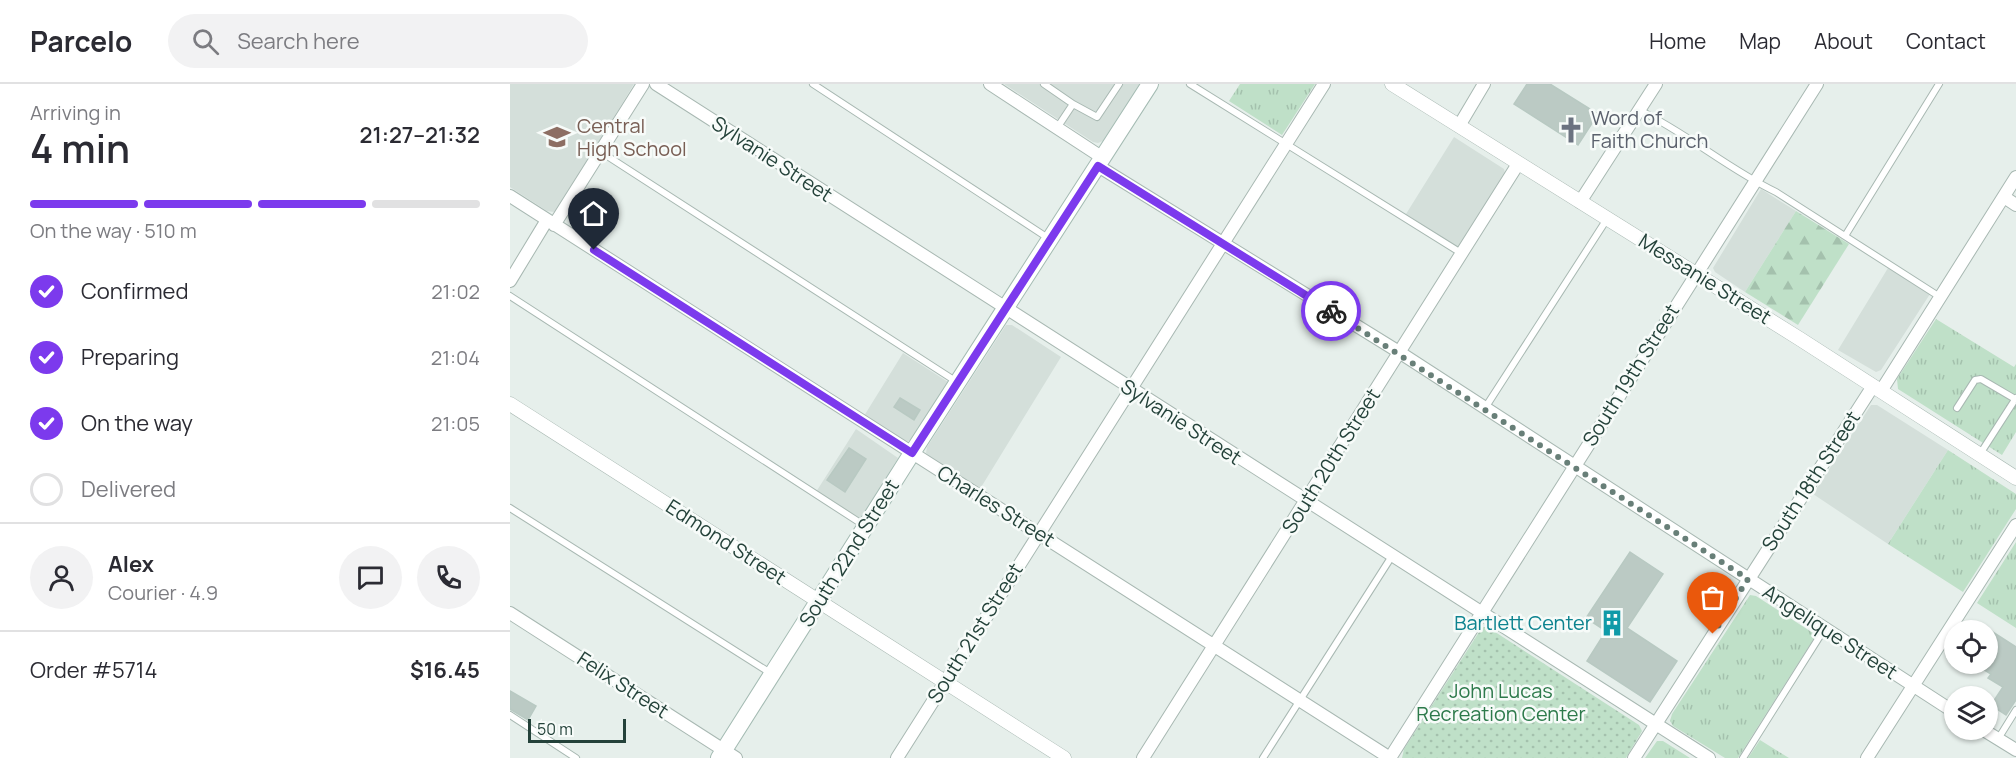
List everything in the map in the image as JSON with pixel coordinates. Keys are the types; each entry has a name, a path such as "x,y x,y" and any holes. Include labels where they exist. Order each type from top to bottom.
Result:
{"main road":[{"name":"South 22nd Street","path":"727,755 772,675 818,601 1150,84"}],"street":[{"path":"510,281 601,152 644,84"},
{"name":"Sylvanie Street","path":"656,84 1709,758"},
{"name":"Angelique Street","path":"990,84 1058,128 1101,162 1223,244 1399,352 1573,467 1944,705"},
{"name":"South 21st Street","path":"897,758 1037,533 1324,84"},
{"name":"Messanie Street","path":"1392,84 1877,388 2016,478"},
{"path":"1459,126 1484,84"},
{"path":"1580,202 1656,84"},
{"name":"South 19th Street","path":"1390,758 1816,84"},
{"name":"South 20th Street","path":"1143,758 1518,164"},
{"name":"South 18th Street","path":"1634,758 1748,579 1940,297 2016,177"},
{"name":"Charles Street","path":"510,196 1390,758"},
{"path":"2004,197 2016,205"},
{"name":"Edmond Street","path":"510,404 1064,758"},
{"path":"1867,758 2016,525"},
{"name":"Felix Street","path":"510,613 727,755"},
{"path":"1998,739 2016,750"}],"lane":[{"path":"813,84 1051,239"},
{"path":"1049,85 1073,104 1097,117 1119,84"},
{"path":"1190,84 1461,253"},
{"path":"1845,236 1939,84"},
{"path":"1058,128 1073,104"},
{"path":"1639,110 1657,119 1754,182 1776,192 1940,297"},
{"path":"601,152 958,382"},
{"path":"1485,408 1607,219"},
{"path":"510,296 866,526"},
{"path":"1957,408 1975,380 1981,379 2015,399 1980,454"},
{"path":"510,508 772,675"},
{"path":"1263,758 1392,556"},
{"path":"1743,758 1825,628"},
{"path":"1998,739 2016,710"},
{"path":"510,715 576,758"}],"shaded area":[{"name":"Central High School","path":"510,84 634,84 559,208 554,212 547,211 510,187"},
{"path":"1004,84 1140,84 1103,141 1098,143 1093,142"},
{"path":"1454,137 1504,169 1505,173 1458,248 1406,214"},
{"path":"1761,189 1796,211 1745,292 1715,272 1713,268"},
{"path":"1888,268 1930,294 1881,370 1876,372 1838,350"},
{"path":"1006,325 1012,325 1061,357 980,489 930,458 926,453 927,447"},
{"path":"903,353 948,382 912,439 907,442 864,416"},
{"path":"1871,405 1877,405 1948,450 1888,544 1813,494"},
{"path":"856,429 898,458 861,520 816,492"}],"green space":[{"path":"1240,84 1315,84 1282,135 1229,101"},
{"path":"1796,211 1849,244 1798,325 1745,292"},
{"path":"1936,319 2014,367 2016,364 2016,432 2002,455 1898,389 1897,379"},
{"path":"1948,450 2016,494 2016,509 1963,592 1888,544"},
{"path":"2016,542 2016,628 1977,603"},
{"path":"1750,595 1756,596 1816,635 1738,758 1725,758 1673,726 1670,721 1672,714"},
{"name":"John Lucas Recreation Center","path":"1484,627 1489,628 1639,725 1642,731 1626,758 1402,758 1404,749"},
{"path":"1760,740 1789,758 1748,758"},
{"path":"1657,741 1663,741 1690,758 1645,758"}],"building":[{"name":"Word of Faith Church","path":"1527,84 1550,84 1598,114 1578,145 1514,104"},
{"path":"900,398 920,410 914,420 894,407"},
{"path":"849,448 866,459 845,492 827,480"},
{"name":"Bartlett Center","path":"1630,552 1663,574 1627,628 1677,661 1650,702 1587,661 1606,631 1586,618"},
{"path":"1998,635 2016,647 2016,700 2006,715 1998,710 1998,694 2003,687 1988,678 1991,674 1998,674"},
{"path":"510,691 536,706 528,720 510,709"}],"way so far":[{"path":"1331,311 1399,352 1748,579 1713,634"}],"place":[{"name":"Word of Faith Church","path":"1571,130"},
{"name":"Central High School","path":"557,137"},
{"name":"Bartlett Center","path":"1612,623"}],"route":[{"path":"594,250 912,453 1098,166 1331,311"}]}
